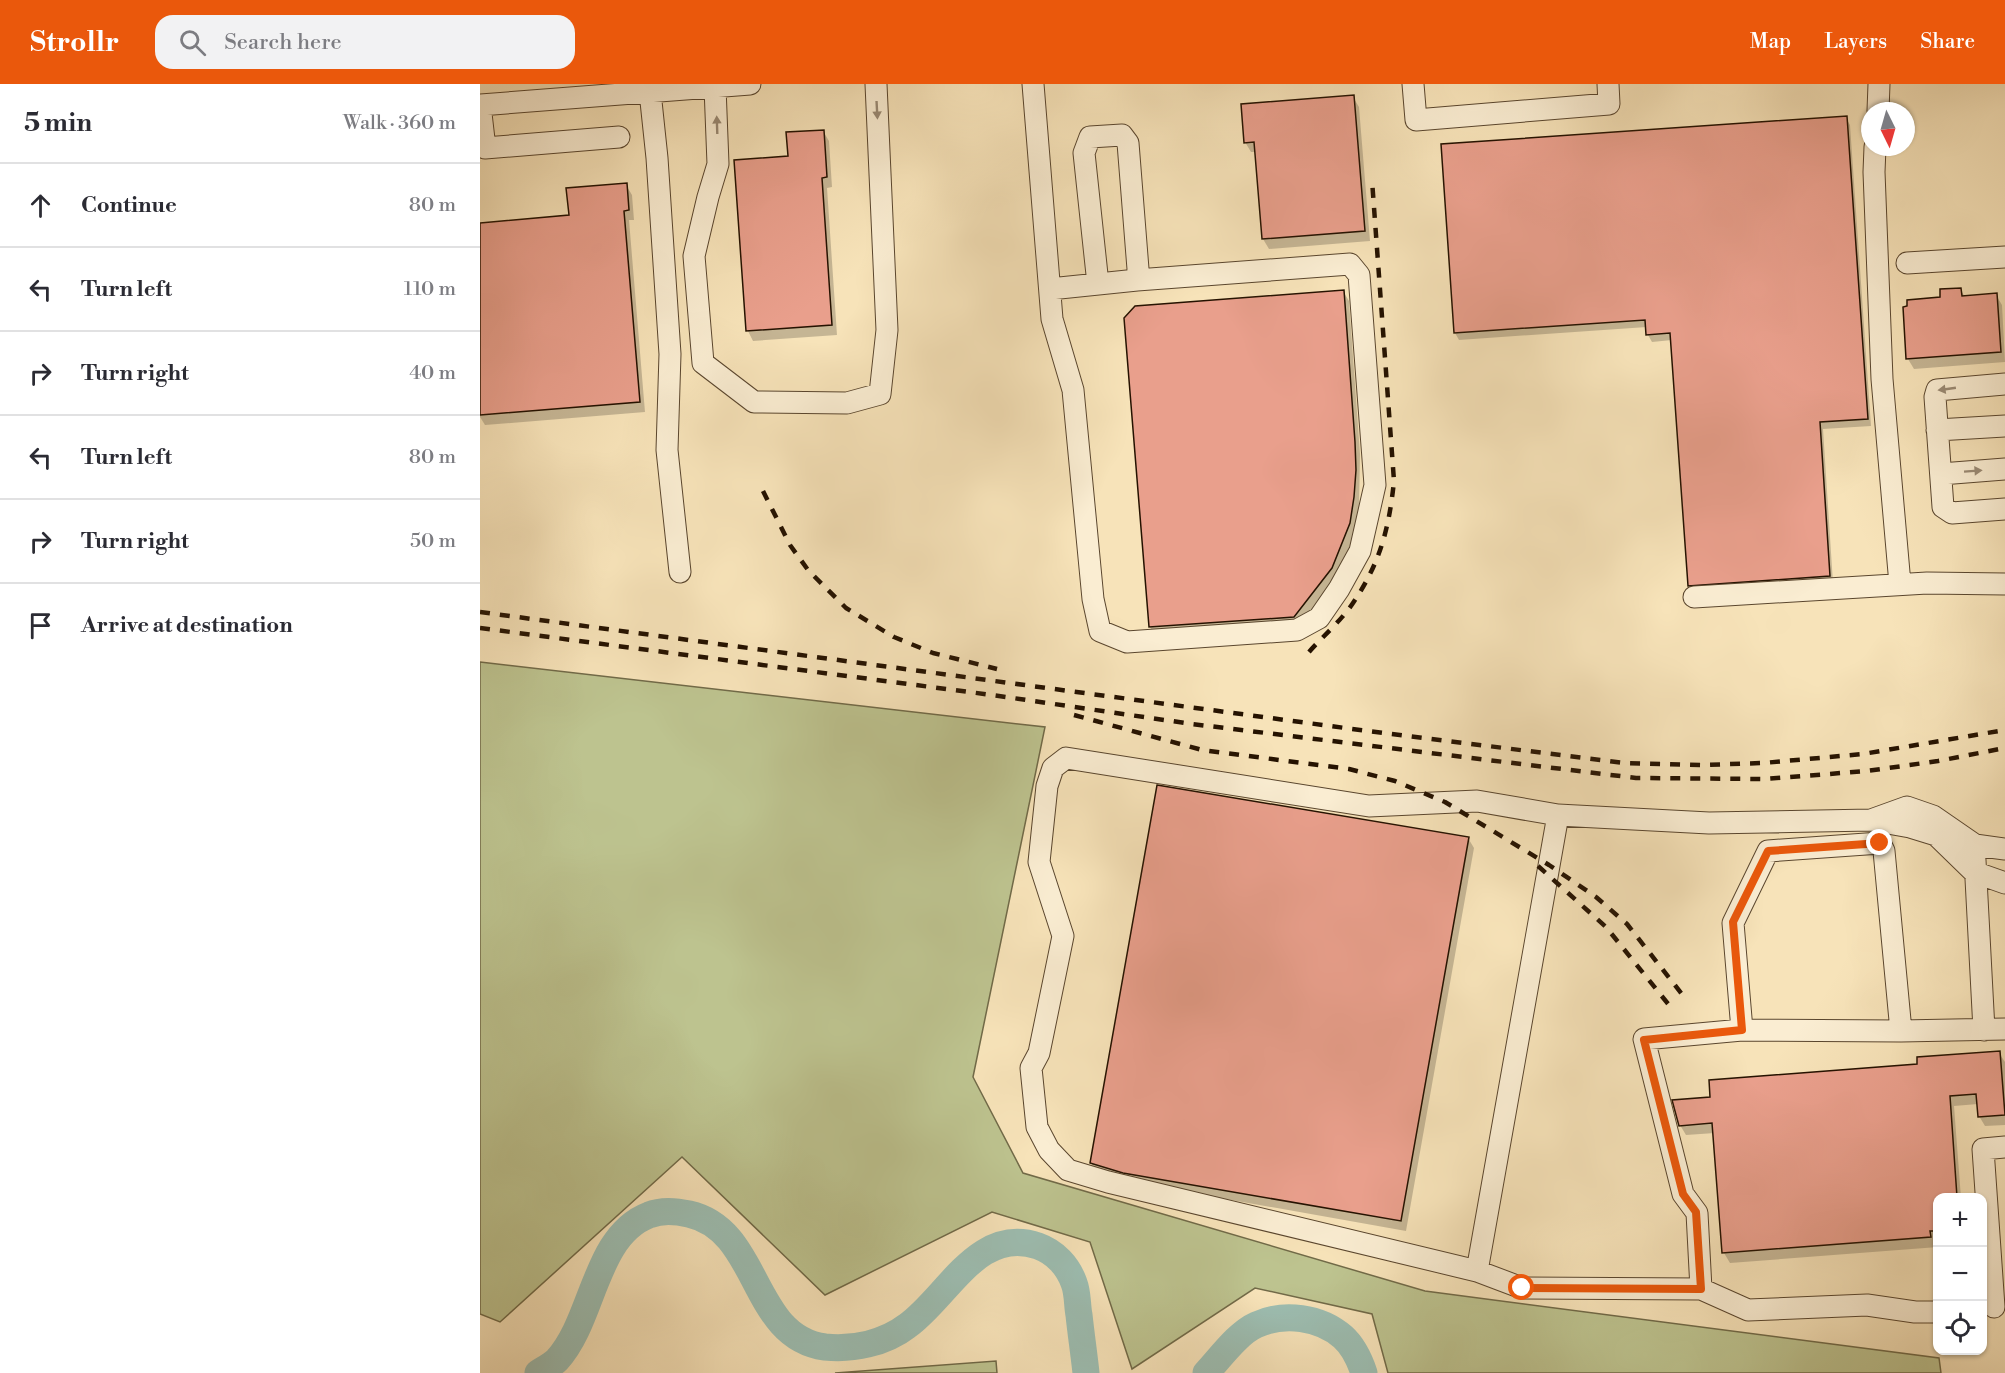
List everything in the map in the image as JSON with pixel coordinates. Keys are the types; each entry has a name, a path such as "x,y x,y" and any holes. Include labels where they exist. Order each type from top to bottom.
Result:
{"street":[{"path":"619,136 485,148 480,105 750,84"},
{"path":"704,86 718,164 694,256 703,363 754,402 847,403 880,394 887,330 876,84"},
{"path":"1033,84 1052,319 1073,390 1093,599 1100,631 1127,642 1298,630 1319,618 1340,589 1360,551 1375,485 1359,276 1350,264 1050,289"},
{"path":"1413,84 1416,120 1609,104 1608,84"},
{"path":"1878,102 1879,84"},
{"path":"650,92 657,158 670,354 667,450 680,572"},
{"path":"1098,284 1084,153 1089,137 1122,135 1128,143 1137,280"},
{"path":"1875,156 1882,379 1900,584"},
{"path":"1907,263 2005,257"},
{"path":"2005,384 1937,390 1935,397 1943,507 1952,513 2005,509"},
{"path":"1937,430 2005,426"},
{"path":"1941,474 2005,469"},
{"path":"1694,597 1900,584 2005,584"},
{"path":"1933,1312 1915,1312 1867,1305 1748,1310 1701,1289 1522,1288 1477,1271 1108,1182 1068,1170 1049,1150 1037,1127 1031,1068 1039,1053 1063,936 1039,862 1047,786 1053,768 1066,758 1370,806 1477,801 1557,815 1709,823 1871,820 1910,826 1936,835 1974,872 2005,883"},
{"path":"1871,820 1907,807 1933,816 1975,845 2005,849"},
{"path":"1477,1271 1557,815"},
{"path":"1742,1030 1733,922 1768,851 1880,843 1884,851 1901,1031"},
{"path":"1975,845 1974,872 1984,1030"},
{"path":"1701,1289 1696,1212 1683,1194 1644,1040 1742,1030 2005,1029"},
{"path":"1994,1307 1983,1149 2005,1147"}],"green space":[{"path":"480,662 1045,727 973,1077 1023,1173 1425,1291 1939,1358 1941,1373 1388,1373 1372,1314 1255,1288 1132,1369 1090,1242 992,1212 825,1295 682,1157 500,1322 480,1314"},
{"path":"996,1361 997,1373 835,1373"}],"building":[{"path":"1354,95 1365,231 1262,239 1254,142 1244,143 1241,104"},
{"path":"1847,116 1868,419 1820,422 1830,576 1688,586 1670,333 1646,335 1645,320 1454,333 1441,144"},
{"path":"824,130 827,177 822,178 832,325 746,331 734,160 788,156 786,132"},
{"path":"627,183 629,210 624,211 640,402 480,415 480,223 569,215 566,188"},
{"path":"1961,288 1962,296 1997,293 2001,352 1906,359 1903,307 1907,306 1907,300 1940,297 1940,289"},
{"path":"1344,290 1356,470 1350,523 1332,568 1294,617 1149,627 1124,318 1135,306"},
{"path":"1157,785 1469,837 1401,1221 1123,1173 1090,1163"},
{"path":"2000,1051 2005,1115 1978,1117 1976,1094 1950,1096 1957,1193 1933,1193 1931,1237 1722,1253 1712,1123 1679,1126 1672,1100 1710,1097 1709,1080 1917,1064 1917,1057"}],"waterway":[{"path":"538,1373 557,1360 569,1343 605,1260 617,1241 631,1226 658,1212 689,1214 712,1224 730,1240 744,1260 768,1305 782,1324 801,1339 836,1348 868,1344 898,1332 922,1314 965,1268 981,1255 998,1246 1017,1242 1038,1246 1060,1260 1074,1283 1086,1373"},
{"path":"1206,1373 1249,1329 1267,1321 1290,1318 1313,1321 1334,1330 1350,1345 1364,1373"}],"railway":[{"path":"1309,652 1343,616 1370,574 1382,545 1392,498 1394,481 1372,180"},
{"path":"763,491 790,545 808,570 846,608 894,637 933,653 997,669"},
{"path":"480,612 1360,730 1624,763 1702,765 1763,763 1863,754 2005,730"},
{"path":"480,628 992,695 1192,724 1636,778 1765,779 1867,771 1938,761 2005,748"},
{"path":"1074,715 1202,750 1349,769 1395,781 1445,802 1549,865 1596,897 1627,924 1685,998"},
{"path":"1538,866 1606,927 1669,1005"}],"route":[{"path":"1522,1288 1701,1289 1696,1212 1683,1194 1644,1040 1742,1030 1733,922 1768,851 1880,843"}]}
